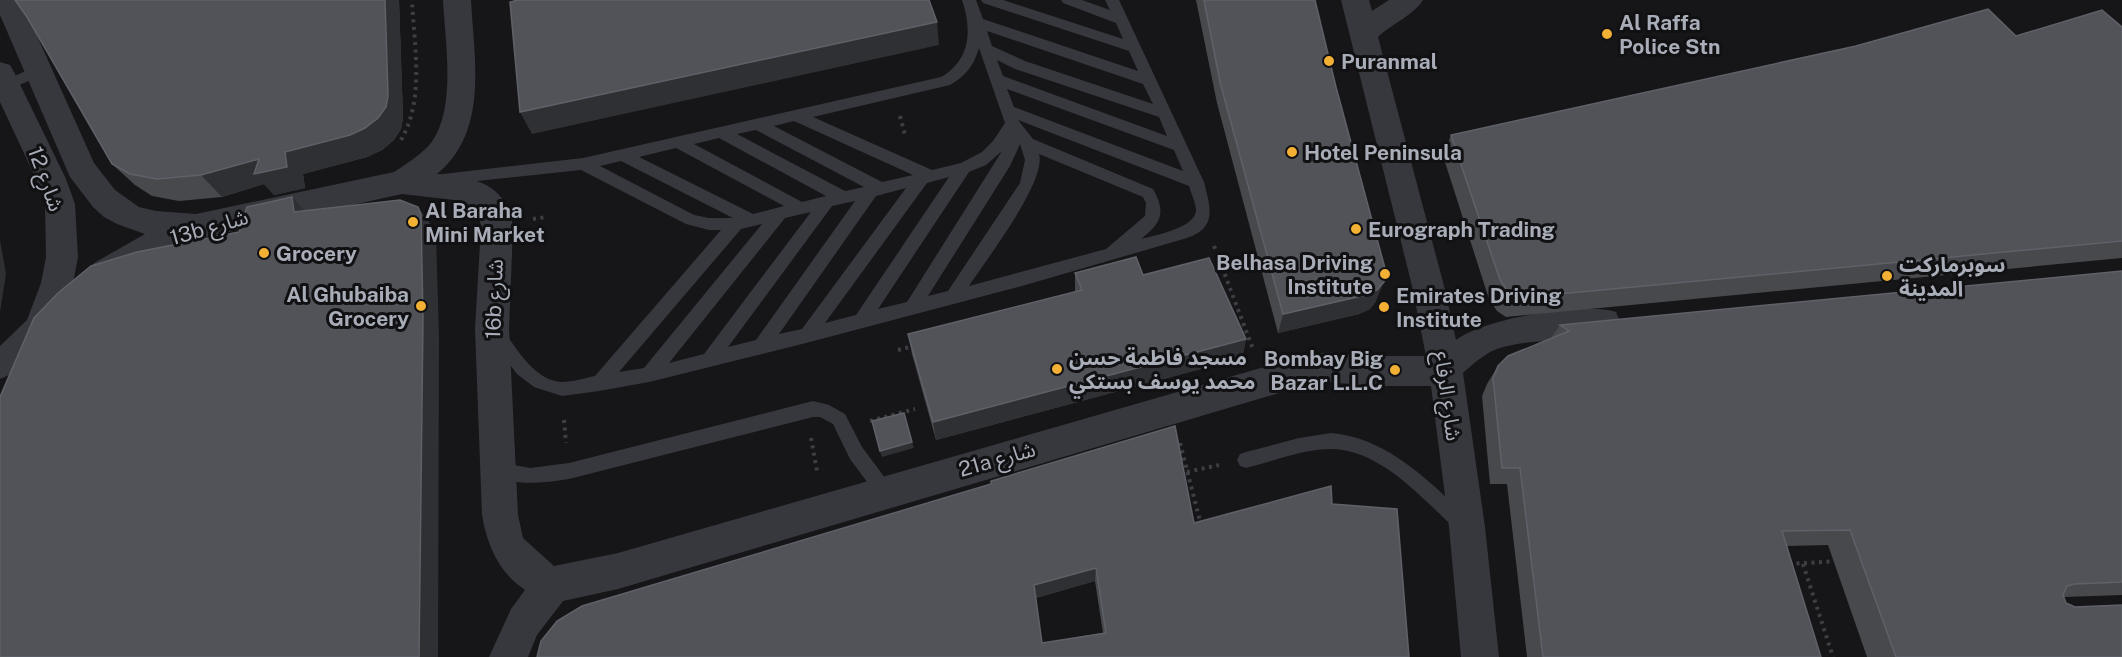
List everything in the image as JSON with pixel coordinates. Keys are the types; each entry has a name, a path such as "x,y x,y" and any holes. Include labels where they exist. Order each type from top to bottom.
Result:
{"street":[{"name":"شارع 12","path":"7,0 81,169 96,192 124,216 164,226 198,226"},
{"path":"402,182 422,169 438,154 450,139 456,122 460,102 457,0"},
{"name":"شارع الرفاع","path":"1355,0 1428,286 1445,367 1467,527 1480,657"},
{"path":"1364,34 1380,19 1408,0"},
{"name":"شارع 12","path":"2,82 51,179 60,204 62,257 57,283 42,327 7,378"},
{"name":"13b شارع","path":"42,327 69,300 100,275 165,238 198,226 402,182"},
{"name":"16b شارع","path":"402,182 465,189 478,194 489,203 495,214 497,226 492,329 500,515 503,533 510,550 535,576 552,585"},
{"path":"1445,367 1475,344 1513,331 1628,319"},
{"name":"21a شارع","path":"552,585 618,571 1306,370 1339,367 1414,373 1434,371 1445,367"},
{"path":"508,657 524,622 552,585"}],"lane":[{"path":"953,297 1027,184 1033,160 996,79 969,0"},
{"path":"988,0 1135,48"},
{"path":"1068,0 1120,19"},
{"path":"492,329 523,369 540,382 562,389 599,384 649,375 806,336 1102,258 1187,232 1199,224 1203,218 1203,204 1196,182 1112,0"},
{"path":"402,182 542,170 583,164 722,134 954,77 967,64 976,22"},
{"path":"976,22 1149,80"},
{"path":"986,49 1020,65 1164,113"},
{"path":"2,82 38,71"},
{"path":"996,79 1179,146"},
{"path":"797,116 927,178"},
{"path":"760,125 876,190"},
{"path":"583,164 691,220 709,224 744,222 964,168 990,156 1016,127"},
{"path":"1016,127 1196,182"},
{"path":"1016,127 1148,193 1154,201 1156,209 1153,218 1102,258"},
{"path":"912,308 1005,162 1016,127"},
{"path":"722,134 844,198"},
{"path":"679,143 801,208"},
{"path":"624,156 744,222"},
{"path":"861,321 964,168"},
{"path":"806,336 927,178"},
{"path":"761,347 876,190"},
{"path":"709,360 827,202"},
{"path":"649,375 779,214"},
{"path":"599,384 744,222"},
{"path":"498,470 530,476 569,471 813,409 832,414 839,420 856,453 885,492"},
{"path":"1246,460 1330,441 1360,445 1388,460 1467,527"}],"path":[{"path":"399,142 411,124 416,102 412,0"},
{"path":"1203,218 1256,357"},
{"path":"898,350 921,344"},
{"path":"1180,441 1202,530"},
{"path":"1781,565 1850,561"},
{"path":"1803,564 1833,657"}],"building":[{"path":"15,0 385,0 388,96 386,107 378,118 365,128 350,135 285,152 287,167 254,174 259,159 201,175 157,179 130,174 112,164"},
{"path":"518,0 929,0 937,22 520,112 510,2"},
{"path":"1204,0 1315,0 1386,272 1384,282 1377,290 1366,295 1283,314 1220,82"},
{"path":"1988,9 2016,36 2102,10 2122,27 2122,241 1517,298 1508,292 1500,280 1451,135 1856,46"},
{"path":"292,197 294,212 400,200 418,207 421,215 423,318 419,657 0,657 0,397 34,318 58,293 91,266 137,252 239,232 247,207"},
{"name":"مسجد فاطمة حسن محمد يوسف بستكي","path":"1136,257 1143,275 1209,258 1246,339 933,422 908,334 1082,290 1075,273"},
{"path":"2122,271 2122,582 2075,584 2067,586 2063,595 2066,603 2075,607 2122,605 2122,657 1896,657 1850,530 1782,531 1821,657 1543,657 1520,468 1502,468 1493,378 1498,366 1508,356 1569,331 1560,325"},
{"path":"904,413 912,442 880,451 872,421"},
{"path":"1175,426 1194,523 1331,486 1332,504 1397,509 1409,657 537,657 541,641 557,621 582,606 991,484 991,481","holes":["1096,568 1106,633 1042,643 1034,585"]}],"place":[{"name":"Al Raffa Police Stn","path":"1607,34"},
{"name":"Puranmal","path":"1329,61"},
{"name":"Hotel Peninsula","path":"1292,152"},
{"name":"Al Baraha Mini Market","path":"413,222"},
{"name":"Eurograph Trading","path":"1356,229"},
{"name":"Grocery","path":"264,253"},
{"name":"Belhasa Driving Institute","path":"1385,274"},
{"name":"سوبرماركت المدينة","path":"1887,276"},
{"name":"Al Ghubaiba Grocery","path":"421,306"},
{"name":"Emirates Driving Institute","path":"1384,307"},
{"name":"مسجد فاطمة حسن محمد يوسف بستكي","path":"1057,369"},
{"name":"Bombay Big Bazar L.L.C","path":"1395,370"}]}
